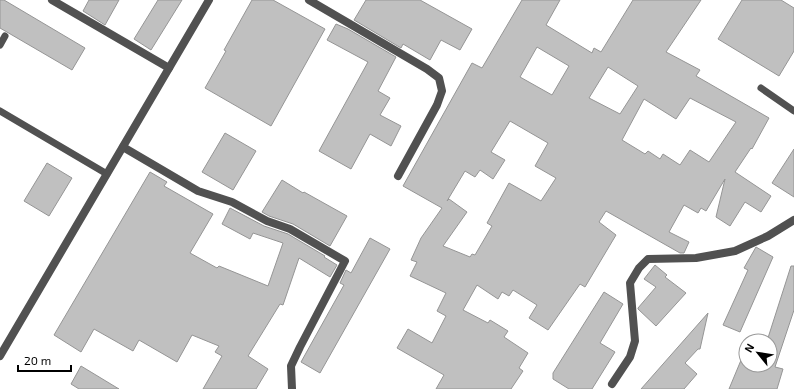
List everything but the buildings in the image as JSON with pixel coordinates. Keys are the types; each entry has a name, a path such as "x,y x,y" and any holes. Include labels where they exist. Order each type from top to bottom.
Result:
{"street":[{"path":"52,0 169,68"},
{"path":"0,356 209,0"},
{"path":"310,0 427,69 439,78 442,91 437,105 398,176"},
{"path":"123,147 198,191 232,202 267,221 290,229 345,261 291,366 292,389"},
{"path":"612,384 630,357 635,340 630,283 639,268 648,259 696,258 736,251 768,236 794,220"}],"lane":[{"path":"0,45 5,36"},
{"path":"762,88 794,111"},
{"path":"0,111 107,174"}]}
